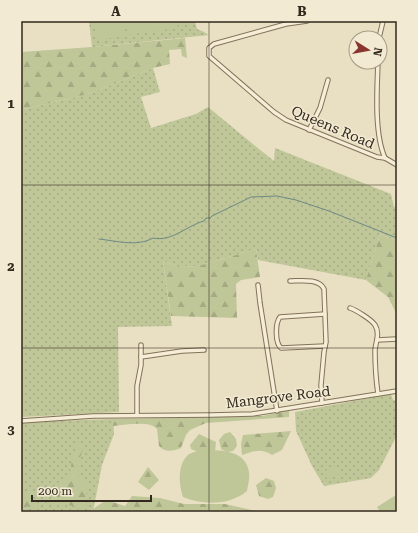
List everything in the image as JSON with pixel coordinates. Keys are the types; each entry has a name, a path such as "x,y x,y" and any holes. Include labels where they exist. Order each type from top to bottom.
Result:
{"street":[{"name":"Queens Road","path":"307,21 286,24 214,44 209,48 209,56 274,112 286,120 377,157 385,158 397,165"},
{"path":"378,70 377,116 381,149 385,158"},
{"path":"308,130 320,108 328,80"},
{"path":"290,281 309,281 322,284 324,289 326,342 321,385 322,403"},
{"path":"258,285 277,411"},
{"path":"350,308 362,313 365,318 374,323 377,331 375,360 378,394"},
{"path":"325,314 280,317 276,323 278,344 281,348 325,346"},
{"path":"377,340 397,340"},
{"path":"137,415 137,386 141,368 141,345"},
{"path":"141,357 182,351 204,350"},
{"name":"Mangrove Road","path":"21,421 93,416 227,415 277,411 397,391"}],"green space":[{"path":"89,21 195,21 197,29 209,35 92,47"},
{"path":"93,21 177,21 178,28 128,35 126,25 124,24 126,36 97,40"},
{"path":"185,38 187,58 182,56 181,49 169,50 170,64 153,68 88,94 21,110 21,52"},
{"path":"153,68 160,92 141,97 151,128 196,114 208,107 274,161 275,148 391,194 394,207 397,206 397,241 380,234 366,280 258,260 256,249 198,266 178,267 163,261 172,326 118,327 119,412 21,417 21,110 88,94"},
{"path":"380,234 397,241 397,315 388,297 366,280"},
{"path":"256,249 260,277 241,280 236,284 237,318 171,316 163,261 178,267 198,266"},
{"path":"391,394 393,400 397,401 397,435 379,470 371,478 324,486 312,466 296,431 295,412"},
{"path":"289,410 289,417 206,423 190,430 186,435 181,448 172,451 164,450 159,446 157,429 154,426 136,424 113,426 113,419 263,416"},
{"path":"113,419 114,434 102,465 93,512 21,512 21,422"},
{"path":"291,431 282,450 272,455 264,451 254,451 242,455 241,444 243,435"},
{"path":"230,432 236,439 237,446 233,451 227,452 221,449 219,440 224,434"},
{"path":"199,434 216,442 215,451 198,452 191,449 190,445"},
{"path":"79,443 83,448 80,458 79,480 87,483 86,503 81,511 66,503 52,507 52,491 57,484 70,473 77,444"},
{"path":"197,451 226,451 239,456 243,460 247,465 249,472 247,491 240,496 224,502 216,503 199,502 183,497 180,475 184,459 188,455"},
{"path":"148,467 159,480 149,490 138,482"},
{"path":"337,467 340,474 326,478 324,471"},
{"path":"266,478 274,481 276,488 273,497 268,499 259,496 256,485"},
{"path":"30,490 38,511 27,506 25,512 21,512 22,504"},
{"path":"396,495 397,512 380,512 377,507"},
{"path":"132,496 160,498 184,504 225,504 261,512 93,512 93,509 106,500 125,506"}],"waterway":[{"path":"99,239 134,243 147,241 153,238 166,238 173,236 197,223 204,221 206,218 210,218 251,197 277,196 296,200 329,211 397,238"}]}
